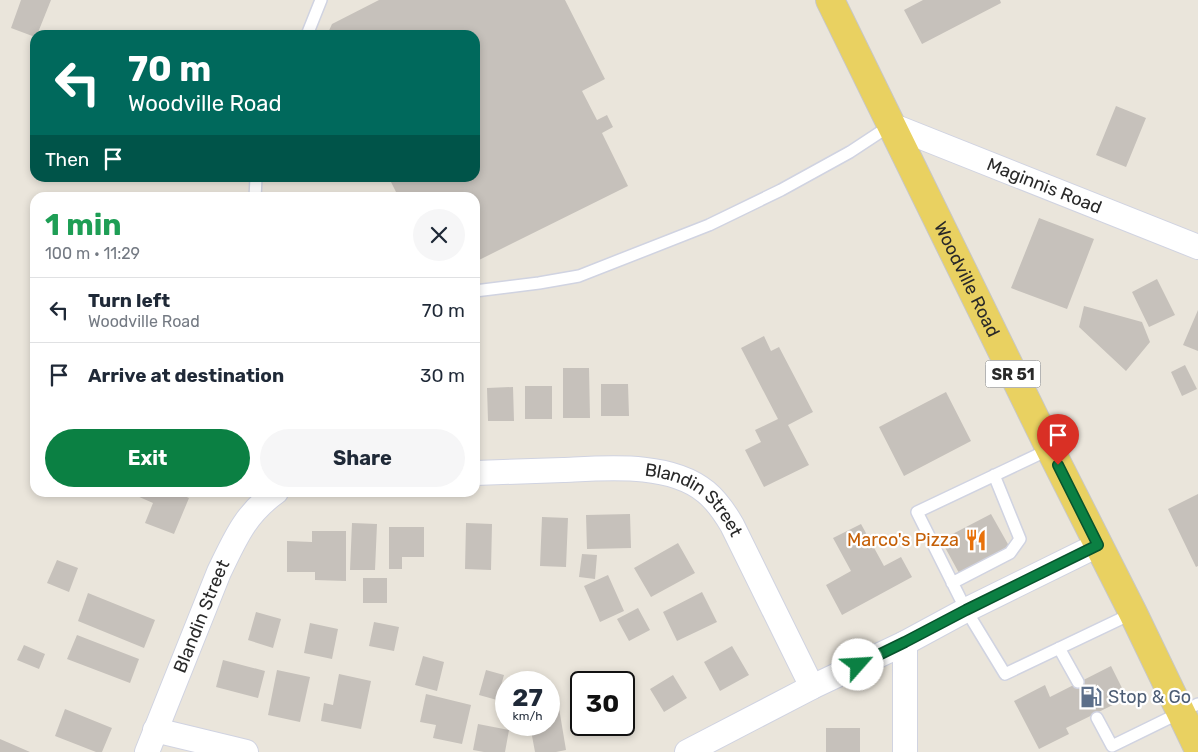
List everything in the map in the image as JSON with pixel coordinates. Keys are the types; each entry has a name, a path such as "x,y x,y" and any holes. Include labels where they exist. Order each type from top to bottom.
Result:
{"main road":[{"name":"Woodville Road","path":"830,0 1132,613 1189,708 1198,748"}],"street":[{"name":"Maginnis Road","path":"891,125 1198,247"},
{"name":"Blandin Street","path":"480,473 623,468 649,470 672,475 705,491 720,505 732,525 812,687"},
{"name":"Blandin Street","path":"147,752 219,572 240,529 269,497"},
{"path":"687,752 812,687 1098,545"},
{"path":"905,642 905,752"},
{"path":"155,730 246,752"}],"lane":[{"path":"309,30 320,0"},
{"path":"480,290 579,276 701,228 781,190 850,152 891,125"},
{"path":"1050,449 917,512 966,610 1005,674 1132,613"},
{"path":"952,582 1010,553 1020,539 994,476"},
{"path":"1059,648 1078,682"},
{"path":"1097,718 1114,749 1189,708"}],"building":[{"path":"21,0 51,0 39,30 30,30 30,35 11,28"},
{"path":"379,0 565,0 605,79 582,91 597,120 607,115 613,127 602,133 628,186 480,260 480,192 396,192 391,182 480,182 480,30 329,30 332,24"},
{"path":"923,0 1000,0 1001,3 922,44 904,10"},
{"path":"1116,106 1146,118 1126,167 1096,155"},
{"path":"1039,218 1094,239 1067,309 1011,288"},
{"path":"1157,279 1175,315 1149,327 1132,292"},
{"path":"1084,306 1142,322 1150,342 1126,371 1079,327"},
{"path":"1198,310 1198,351 1183,345"},
{"path":"764,336 771,351 779,347 813,412 788,425 809,465 764,487 745,450 761,442 755,430 778,419 741,348"},
{"path":"1185,365 1197,389 1182,396 1171,372"},
{"path":"563,368 589,368 590,418 563,418"},
{"path":"601,384 628,384 629,416 601,416"},
{"path":"525,386 552,386 552,419 525,419"},
{"path":"513,387 514,421 488,421 487,388"},
{"path":"946,392 971,441 904,476 879,427"},
{"path":"1198,494 1198,566 1196,567 1168,509"},
{"path":"139,497 189,498 174,534 145,523 153,503"},
{"path":"630,514 631,548 587,549 586,515"},
{"path":"991,514 1009,546 959,573 941,540"},
{"path":"542,517 568,518 566,567 540,566"},
{"path":"352,523 377,524 375,570 350,570"},
{"path":"466,523 492,524 491,570 465,569"},
{"path":"861,524 884,566 901,557 912,577 842,615 826,585 851,571 833,538"},
{"path":"389,527 424,527 424,557 402,557 402,569 389,569"},
{"path":"312,531 346,531 346,581 315,580 315,572 287,572 287,541 312,542"},
{"path":"678,543 695,573 651,597 634,568"},
{"path":"582,554 597,555 595,579 579,577"},
{"path":"57,560 78,568 69,592 47,583"},
{"path":"608,575 624,611 600,622 584,586"},
{"path":"363,578 387,578 387,603 363,603"},
{"path":"702,592 717,622 677,641 663,612"},
{"path":"88,593 155,620 144,648 78,621"},
{"path":"638,608 650,630 629,641 617,619"},
{"path":"256,612 281,619 273,648 248,640"},
{"path":"374,622 399,627 394,651 369,646"},
{"path":"310,623 338,629 332,659 304,653"},
{"path":"77,635 139,659 130,683 67,659"},
{"path":"24,645 45,654 39,669 17,660"},
{"path":"732,646 749,675 720,691 704,662"},
{"path":"423,656 444,662 437,691 415,685"},
{"path":"223,660 265,671 258,698 216,687"},
{"path":"1111,666 1127,698 1066,728 1069,734 1039,749 1014,701 1045,685 1050,697"},
{"path":"277,670 310,677 300,722 268,715"},
{"path":"486,670 495,672 495,699 479,695"},
{"path":"339,674 371,681 361,729 321,721 324,703 333,705"},
{"path":"673,675 687,698 664,712 650,689"},
{"path":"426,694 471,705 462,744 433,738 436,725 420,722"},
{"path":"65,709 112,728 102,752 96,752 55,736"},
{"path":"560,714 566,750 535,752 532,736 560,736"},
{"path":"478,724 495,727 495,736 508,736 505,752 473,750"},
{"path":"826,728 860,728 860,752 826,752"},
{"path":"0,739 30,752 0,752"}],"place":[{"name":"Marco's Pizza","path":"976,540"},
{"name":"Stop & Go","path":"1091,697"}],"route":[{"path":"858,665 1098,545 1058,465"}]}
